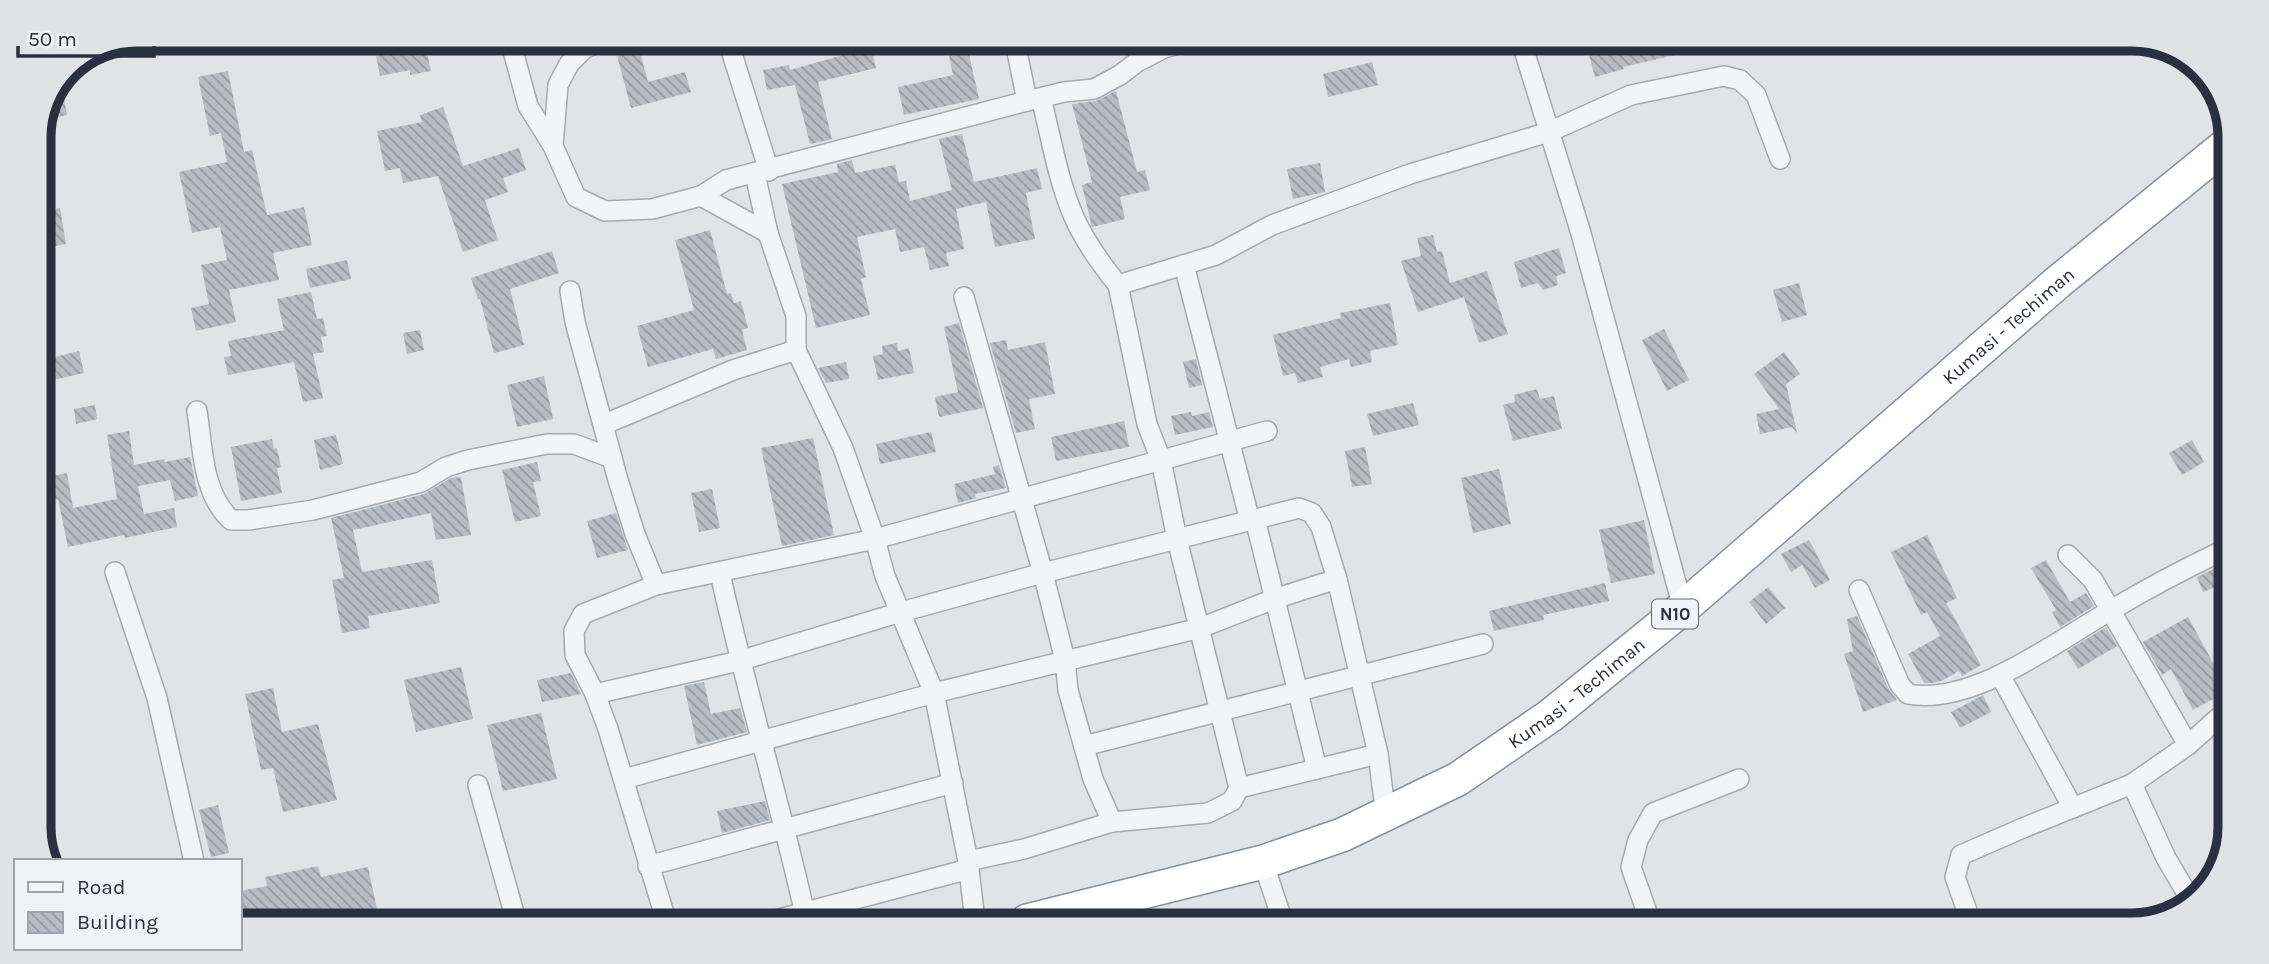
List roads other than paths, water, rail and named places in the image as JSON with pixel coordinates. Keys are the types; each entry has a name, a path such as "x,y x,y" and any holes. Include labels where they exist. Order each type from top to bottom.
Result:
{"highway":[{"name":"Kumasi - Techiman","path":"1062,913 1263,862 1342,835 1458,779 1550,716 1683,608 2058,282 2218,152"}],"street":[{"path":"513,51 528,106 553,146 576,197 605,211 652,209 701,196 726,180 1034,100 1094,89 1158,51"},
{"path":"553,146 558,85 569,64 582,51"},
{"path":"731,51 762,172 768,233 796,316 796,350 843,448 885,576 934,693 968,865 974,913"},
{"path":"808,913 1112,822 1209,813 1232,801 1239,788 1177,539 1161,460 1147,424 1118,285 1099,261 1074,217 1018,51"},
{"path":"1524,51 1580,230 1683,608"},
{"path":"1118,285 1216,255 1272,225 1397,179 1549,132 1631,95 1724,76 1740,80 1756,94 1780,159"},
{"path":"701,196 768,233"},
{"path":"1184,265 1317,769"},
{"path":"570,291 575,322 605,424 612,458 635,534 656,584"},
{"path":"964,298 1043,573 1065,660 1068,690 1093,779 1112,822"},
{"path":"605,424 733,370 796,350"},
{"path":"197,411 210,488 219,509 231,520 313,510 421,482 446,467 468,460 547,444 574,444 612,458"},
{"path":"664,913 624,779 595,694 575,655 574,631 583,614 656,584 720,573 875,539 1267,430"},
{"path":"595,694 739,661 1043,573 1299,509 1312,513 1321,527 1337,579 1378,754 1385,816"},
{"path":"1859,590 1900,685 1908,694 1963,691 2000,675 2110,610 2218,553"},
{"path":"2068,555 2093,580 2188,745"},
{"path":"115,572 157,698 194,859"},
{"path":"720,573 739,661 785,828 805,913"},
{"path":"624,779 934,693 1200,628 1273,599 1337,579"},
{"path":"1084,746 1483,643"},
{"path":"2000,675 2073,808"},
{"path":"1968,913 1955,877 1961,855 2132,785 2188,745 2218,718"},
{"path":"1239,788 1378,754"},
{"path":"1647,913 1631,867 1638,840 1653,813 1739,779"},
{"path":"648,866 953,783"},
{"path":"478,785 514,913"},
{"path":"2132,785 2166,858 2187,894"},
{"path":"1263,862 1280,913"}]}
